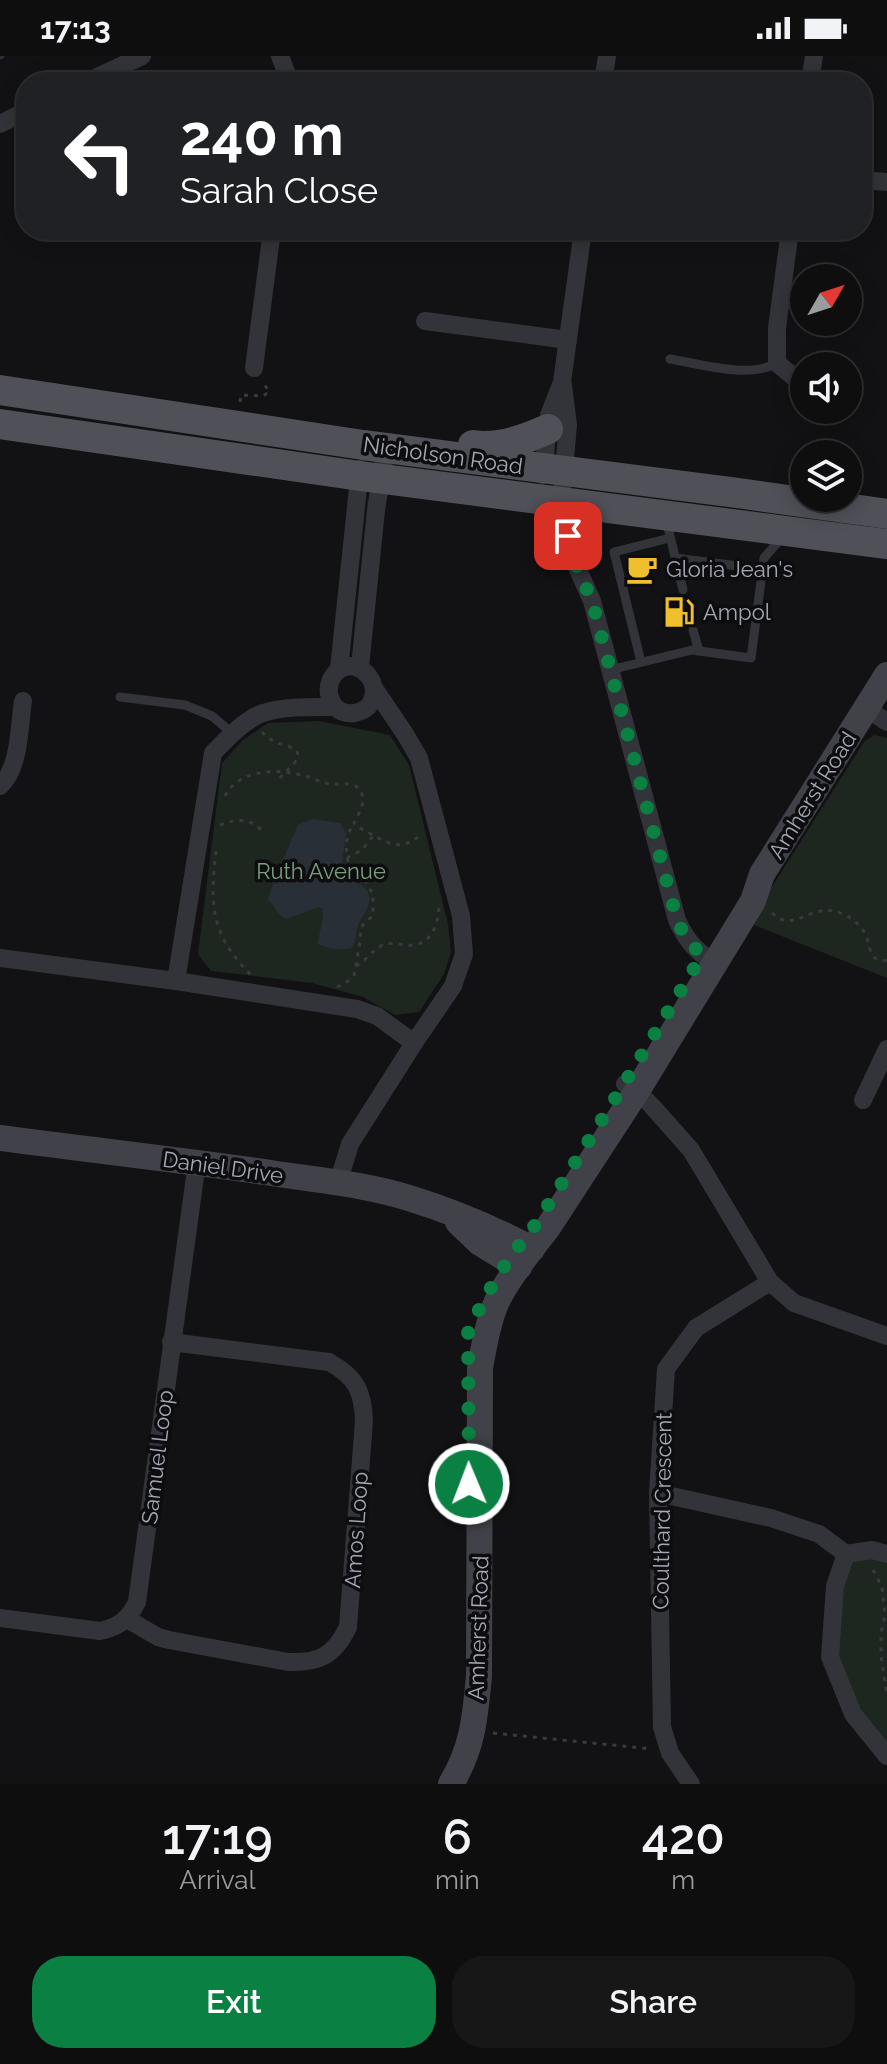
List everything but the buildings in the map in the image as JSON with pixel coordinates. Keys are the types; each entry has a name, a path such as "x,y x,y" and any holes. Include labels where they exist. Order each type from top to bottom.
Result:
{"main road":[{"name":"Nicholson Road","path":"0,390 375,446 887,514"},
{"name":"Nicholson Road","path":"0,424 371,477 668,527 786,532 887,544"},
{"path":"375,446 415,435 489,447 548,429"},
{"path":"0,434 53,442 77,435"},
{"name":"Amherst Road","path":"451,1784 468,1749 475,1718 479,1676 480,1368 498,1299 537,1222 625,1096 708,959 743,892 762,874 879,709 887,675"},
{"name":"Daniel Drive","path":"1,1142 197,1162 405,1196 489,1227 520,1255"},
{"name":"Amherst Road","path":"433,1784 456,1732 471,1625 468,1333 486,1295 520,1255"}],"street":[{"path":"108,72 142,56"},
{"path":"254,368 271,240"},
{"path":"557,508 549,415 562,382 582,240"},
{"path":"789,240 777,328 777,363 790,374"},
{"path":"425,321 568,340"},
{"path":"554,470 568,425 562,382"},
{"path":"374,688 372,702 364,710 350,714 335,707 329,699 332,677 339,669 375,446"},
{"path":"360,667 376,510 371,477"},
{"path":"576,565 592,601 677,920 686,939 708,959"},
{"path":"338,1183 350,1144 453,986 464,954 461,916 419,758 371,679 360,667 339,669"},
{"path":"302,707 328,689"},
{"path":"0,786 14,765 23,701"},
{"path":"176,981 213,753 232,733 262,713 302,707 335,707"},
{"path":"364,710 399,725"},
{"path":"0,958 357,1009 377,1016 414,1043"},
{"path":"863,1100 887,1049"},
{"path":"625,1096 691,1150 770,1282 794,1303 887,1336"},
{"name":"Samuel Loop","path":"127,1619 137,1602 140,1587 197,1162"},
{"name":"Coulthard Crescent","path":"691,1784 670,1753 662,1727 658,1493 666,1369 696,1328 770,1282"},
{"name":"Amos Loop","path":"127,1619 169,1640 288,1662 321,1658 341,1641 348,1627 364,1421 363,1401 358,1387 342,1369 329,1362 171,1342"},
{"path":"658,1493 771,1518 819,1534 846,1554 872,1550 887,1554"},
{"path":"846,1554 835,1586 830,1657 853,1714 887,1756"},
{"path":"0,1618 100,1631 112,1629 127,1619"}],"lane":[{"path":"670,359 746,371 768,368 777,363"},
{"path":"641,662 614,552 668,527 683,590"},
{"path":"610,670 692,650 751,658 764,558 786,532"},
{"path":"675,558 762,569"},
{"path":"693,630 699,651"},
{"path":"120,697 185,705 212,716 232,733"}],"path":[{"path":"239,407 241,395 263,396 269,392 254,368"},
{"path":"557,508 576,565"},
{"path":"254,718 268,738 295,748 298,755 297,761 283,773 279,782"},
{"path":"224,801 226,792 243,777 262,773 302,775 329,784 355,785 360,790 363,805 348,835 346,851 353,874 365,881 373,894 373,916 361,928 354,975 337,987 331,987"},
{"path":"222,813 219,828 233,820 245,820 265,833"},
{"path":"354,823 382,841 398,845 408,844 421,835"},
{"path":"347,858 362,850 373,836"},
{"path":"217,846 211,893 218,929 227,947 253,977"},
{"path":"356,966 382,946 420,944 432,935 437,924 437,900"},
{"path":"771,913 783,920 794,920 815,911 830,910 845,914 866,935 872,955 887,961"},
{"path":"887,1588 882,1587 886,1614 881,1633 887,1695"},
{"path":"481,1732 655,1749 666,1744"}],"green space":[{"name":"Ruth Avenue","path":"319,721 390,735 409,765 448,924 451,952 444,974 419,1012 395,1015 363,997 312,983 211,971 198,954 222,763 243,740 268,723"},
{"path":"874,735 887,738 887,978 749,923 864,742"},
{"path":"887,1556 887,1751 855,1712 832,1656 849,1558"}],"shaded area":[{"path":"312,819 340,823 346,833 343,875 361,885 369,896 368,907 357,928 352,948 335,949 318,944 323,909 319,907 286,919 268,899 298,825"}],"place":[{"name":"Gloria Jean's","path":"642,569"},
{"name":"Ampol","path":"679,612"}],"route":[{"path":"469,1484 468,1333 486,1295 537,1222 625,1084 702,955 686,939 677,920 592,601 576,565 568,536"}]}
